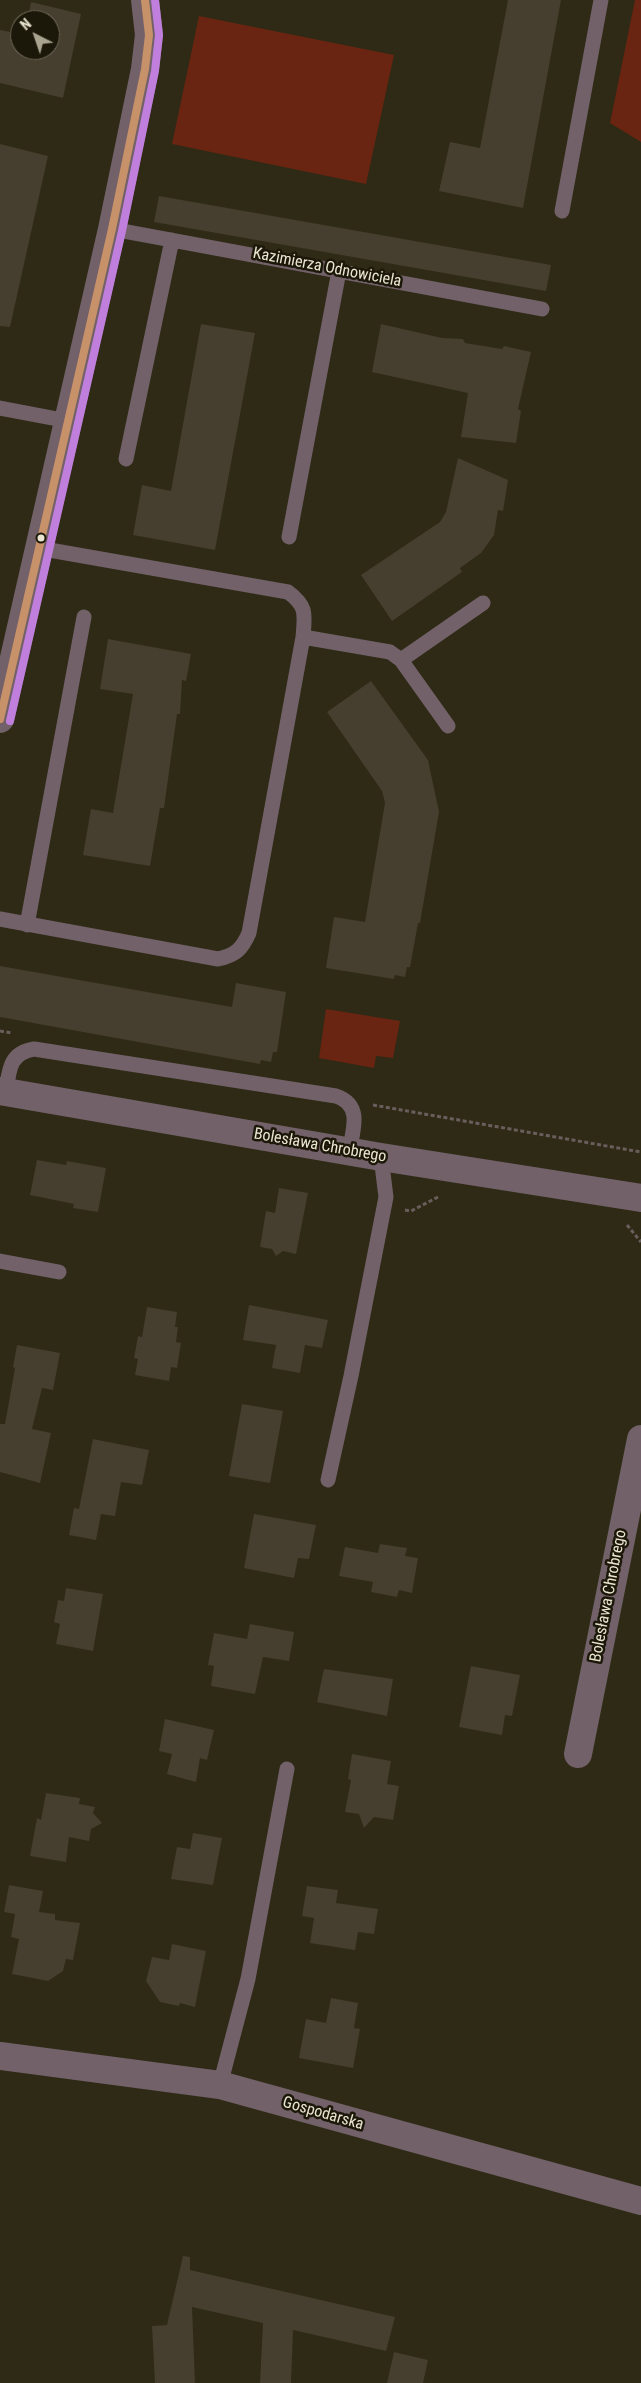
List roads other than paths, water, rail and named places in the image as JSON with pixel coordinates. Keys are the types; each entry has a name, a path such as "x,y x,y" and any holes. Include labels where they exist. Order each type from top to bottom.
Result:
{"street":[{"path":"0,719 5,667 38,548 68,421 112,229 145,69 150,35 145,0"},
{"name":"Bolesława Chrobrego","path":"3,1092 349,1152 641,1198"},
{"name":"Bolesława Chrobrego","path":"578,1754 641,1439"},
{"name":"Gospodarska","path":"0,2056 220,2085 641,2201"}],"lane":[{"path":"562,211 601,0"},
{"name":"Kazimierza Odnowiciela","path":"112,229 542,309"},
{"path":"126,459 172,240"},
{"path":"289,537 340,271"},
{"path":"0,408 68,421"},
{"path":"0,919 218,959 232,955 243,947 249,933 303,637 305,614 300,601 288,592 38,548"},
{"path":"401,660 483,603"},
{"path":"27,924 84,618"},
{"path":"303,637 390,652 401,660 448,726"},
{"path":"3,1092 15,1058 24,1051 34,1049 336,1096 346,1100 353,1109 354,1121 349,1152"},
{"path":"328,1480 351,1376 386,1198 381,1157"},
{"path":"0,1261 59,1272"},
{"path":"220,2085 248,1979 286,1769"}]}
